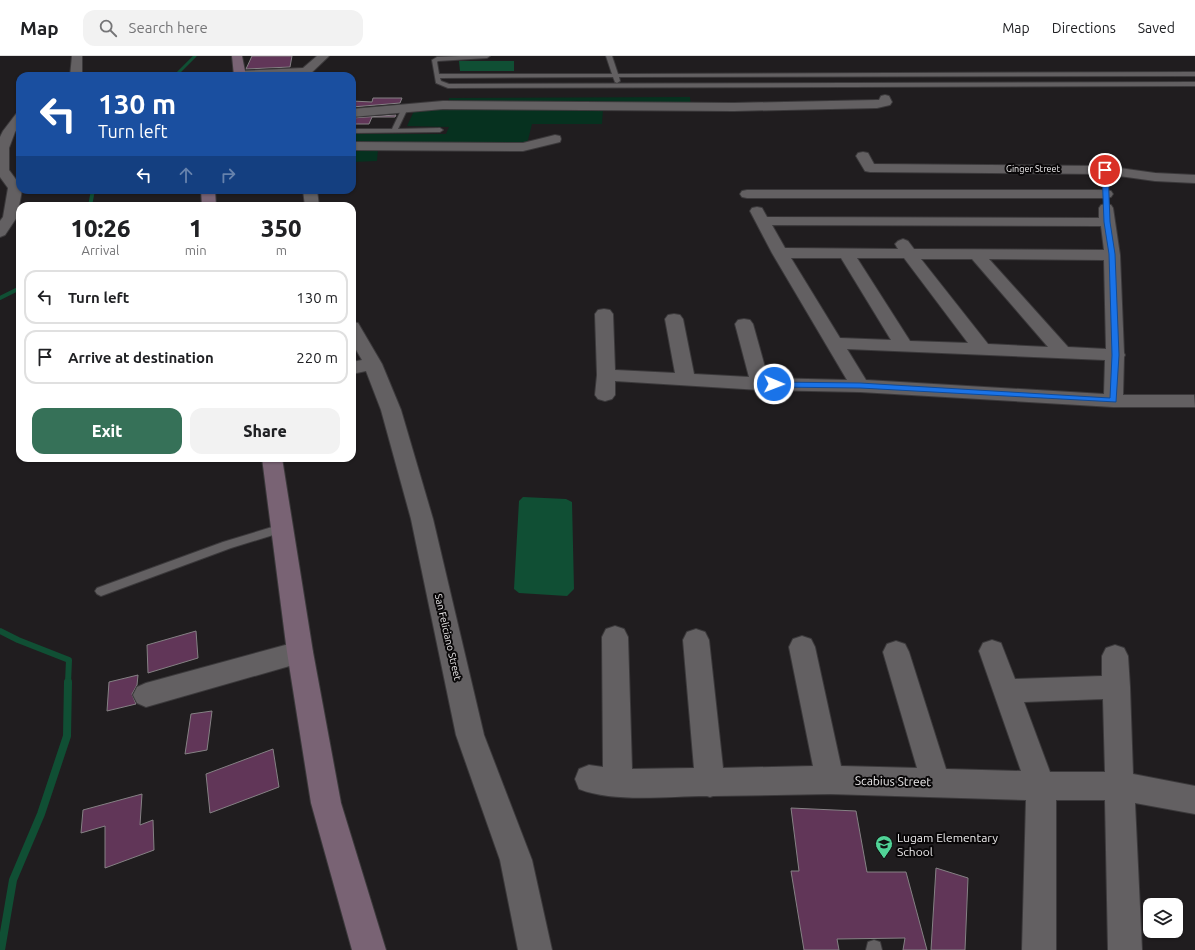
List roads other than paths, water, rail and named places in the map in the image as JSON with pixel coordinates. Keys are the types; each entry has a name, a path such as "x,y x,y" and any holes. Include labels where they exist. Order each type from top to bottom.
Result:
{"street":[{"path":"76,72 77,56"},
{"path":"237,56 240,72"},
{"path":"305,72 324,56"},
{"path":"356,114 442,105 734,107 877,104 886,102 885,99"},
{"path":"0,121 16,118"},
{"path":"16,122 9,131 2,148 2,170 16,185"},
{"path":"356,146 513,147 533,145 555,139"},
{"name":"Ginger Street","path":"863,156 870,168 1026,169 1072,164 1155,177 1195,179"},
{"path":"910,156 919,169"},
{"path":"966,158 974,169"},
{"path":"1018,158 1026,169"},
{"path":"1105,170 1107,222 1112,254 1116,355 1113,400"},
{"path":"860,386 780,254 744,191 1106,194"},
{"path":"876,191 908,253 982,349"},
{"path":"0,232 10,217 16,194"},
{"path":"762,221 1107,222"},
{"path":"846,253 904,346"},
{"path":"780,254 1112,254"},
{"path":"976,254 1062,352"},
{"path":"604,314 606,375 605,395"},
{"path":"674,319 686,380"},
{"path":"744,324 760,384"},
{"name":"San Feliciano Street","path":"356,343 362,366 391,410 422,519 470,735 516,860 535,950"},
{"path":"834,343 1116,355"},
{"path":"606,375 760,384 860,386 1113,400 1194,401"},
{"path":"273,462 300,652 326,803 369,950"},
{"path":"615,637 618,783"},
{"path":"696,640 710,783"},
{"path":"802,648 830,780"},
{"path":"992,651 1008,691 1041,786 1039,950"},
{"path":"146,695 300,652"},
{"path":"896,652 936,782"},
{"path":"1116,656 1125,950"},
{"path":"1008,691 1117,687"},
{"name":"Scabius Street","path":"589,779 618,783 710,783 830,780 1041,786 1119,786 1195,800"}],"lane":[{"path":"487,56 449,57 437,59 434,61 438,82 448,86 1195,84"},
{"path":"609,56 614,76 619,85"},
{"path":"437,76 1195,74"},
{"path":"394,130 405,108"},
{"path":"356,131 440,130"},
{"path":"100,591 227,545 282,528"}],"waterway":[{"path":"179,72 195,56"},
{"path":"91,202 92,194"},
{"path":"0,298 16,290"},
{"path":"0,631 18,640 69,660 68,683"},
{"path":"1,950 13,880 41,814 67,736 68,682"}],"place":[{"name":"Lugam Elementary School","path":"884,859"}]}
